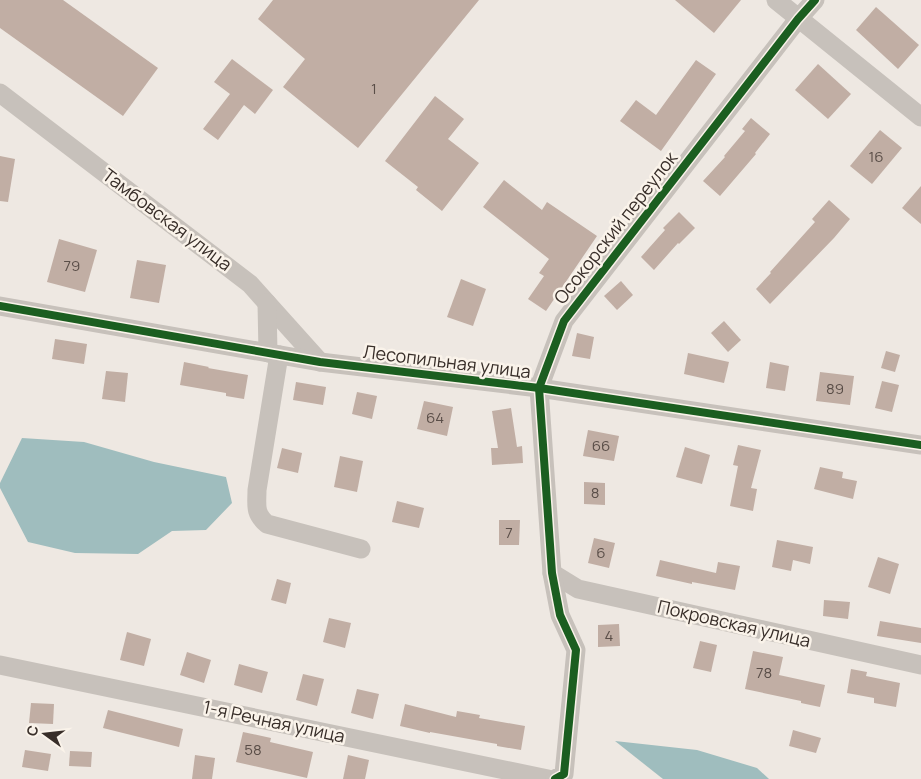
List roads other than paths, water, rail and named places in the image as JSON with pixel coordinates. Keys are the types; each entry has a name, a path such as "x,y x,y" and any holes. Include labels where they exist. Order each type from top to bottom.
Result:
{"street":[{"path":"776,0 921,117"},
{"name":"Осокорский переулок","path":"552,573 539,388 564,321 798,19 815,0"},
{"name":"Тамбовская улица","path":"0,92 250,284 320,362"},
{"path":"267,303 274,354 257,490 257,507 260,518 267,524 361,550"},
{"name":"Лесопильная улица","path":"0,306 320,362 539,388 921,445"},
{"path":"552,573 560,615 576,650 564,774 554,779"},
{"name":"Покровская улица","path":"552,573 578,589 921,665"},
{"name":"1-я Речная улица","path":"0,665 548,779"}],"water":[{"path":"22,438 84,442 154,462 226,477 232,503 206,530 172,531 138,554 75,553 28,542 0,488 0,483"},
{"path":"615,741 697,750 757,768 769,779 663,779"}]}
